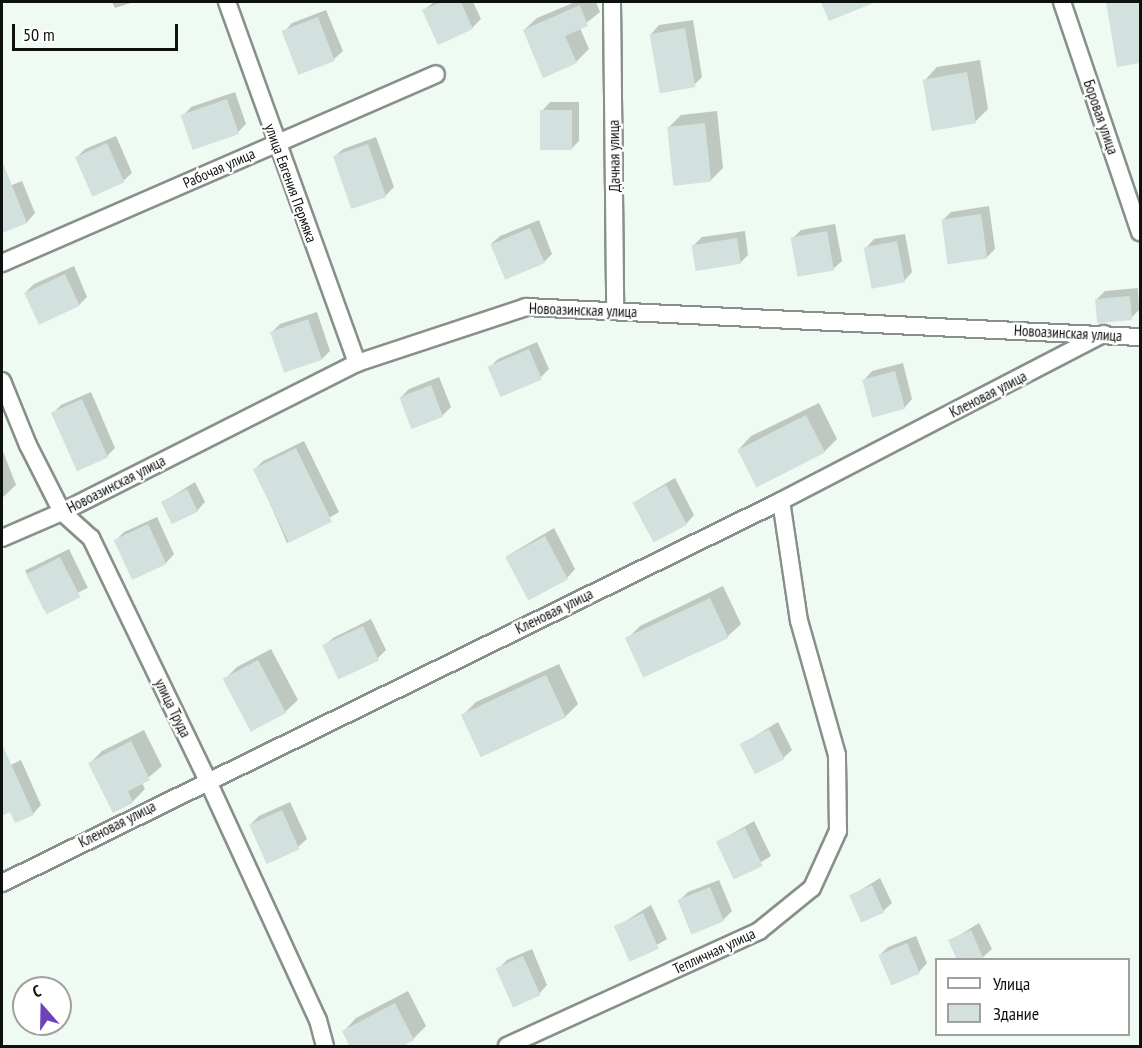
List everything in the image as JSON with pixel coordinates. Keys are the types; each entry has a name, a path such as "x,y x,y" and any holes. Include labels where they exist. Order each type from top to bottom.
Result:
{"street":[{"name":"улица Евгения Пермяка","path":"227,2 276,144 357,363"},
{"name":"Дачная улица","path":"612,2 615,311"},
{"name":"Боровая улица","path":"1062,2 1140,232"},
{"name":"Рабочая улица","path":"2,263 436,74"},
{"name":"Новоазинская улица","path":"2,538 62,512 357,363 526,307 1140,337"},
{"name":"Кленовая улица","path":"2,882 207,779 782,501 1103,334"},
{"name":"улица Труда","path":"2,381 28,445 62,512 91,538 207,779 318,1020 326,1047"},
{"name":"Тепличная улица","path":"507,1047 759,931 812,888 838,831 837,755 799,621 782,501"}],"building":[{"path":"442,2 461,2 473,29 438,45 422,10"},
{"path":"821,2 876,2 829,21"},
{"path":"1106,2 1140,2 1140,63 1117,67"},
{"path":"580,5 588,26 565,36 577,63 543,78 523,30"},
{"path":"318,17 335,61 298,75 282,31"},
{"path":"685,28 695,87 660,93 650,34"},
{"path":"967,72 976,123 932,131 923,80"},
{"path":"227,99 239,134 193,150 181,115"},
{"path":"540,110 572,110 572,150 540,150"},
{"path":"705,123 711,182 673,186 667,127"},
{"path":"107,143 124,182 93,197 75,157"},
{"path":"368,144 386,197 351,209 333,156"},
{"path":"2,161 27,223 2,233"},
{"path":"981,214 987,259 948,264 941,220"},
{"path":"530,228 545,263 505,280 490,245"},
{"path":"827,231 834,270 798,277 791,237"},
{"path":"737,238 741,264 696,271 692,245"},
{"path":"897,241 905,282 872,289 864,247"},
{"path":"65,274 80,306 39,325 24,293"},
{"path":"1130,296 1132,320 1097,323 1095,299"},
{"path":"308,319 322,360 284,373 270,332"},
{"path":"529,349 542,379 500,397 488,367"},
{"path":"895,371 905,409 872,417 862,380"},
{"path":"431,385 443,417 411,429 399,397"},
{"path":"82,399 108,457 77,471 51,413"},
{"path":"806,415 825,452 756,487 737,450"},
{"path":"296,448 332,522 289,543 253,469"},
{"path":"666,485 687,525 654,543 632,503"},
{"path":"187,489 198,511 172,524 161,502"},
{"path":"148,524 167,564 132,580 114,540"},
{"path":"545,536 568,579 528,600 505,557"},
{"path":"60,557 80,597 47,614 26,574"},
{"path":"710,598 729,638 643,678 625,638"},
{"path":"363,626 379,660 338,679 322,645"},
{"path":"258,660 286,713 251,732 223,679"},
{"path":"546,675 566,718 481,757 461,715"},
{"path":"769,729 784,759 755,774 740,744"},
{"path":"131,741 150,780 128,791 133,803 113,813 88,763"},
{"path":"2,744 34,815 15,823 10,812 2,816"},
{"path":"282,810 299,849 267,864 249,825"},
{"path":"745,828 763,866 734,880 716,842"},
{"path":"872,885 884,912 861,923 849,895"},
{"path":"710,887 724,921 691,934 678,900"},
{"path":"643,913 659,949 630,962 614,926"},
{"path":"971,930 983,958 956,958 948,940"},
{"path":"907,943 920,973 891,985 878,955"},
{"path":"523,956 540,995 513,1007 496,968"},
{"path":"395,1003 414,1040 401,1047 350,1047 342,1031"}]}
